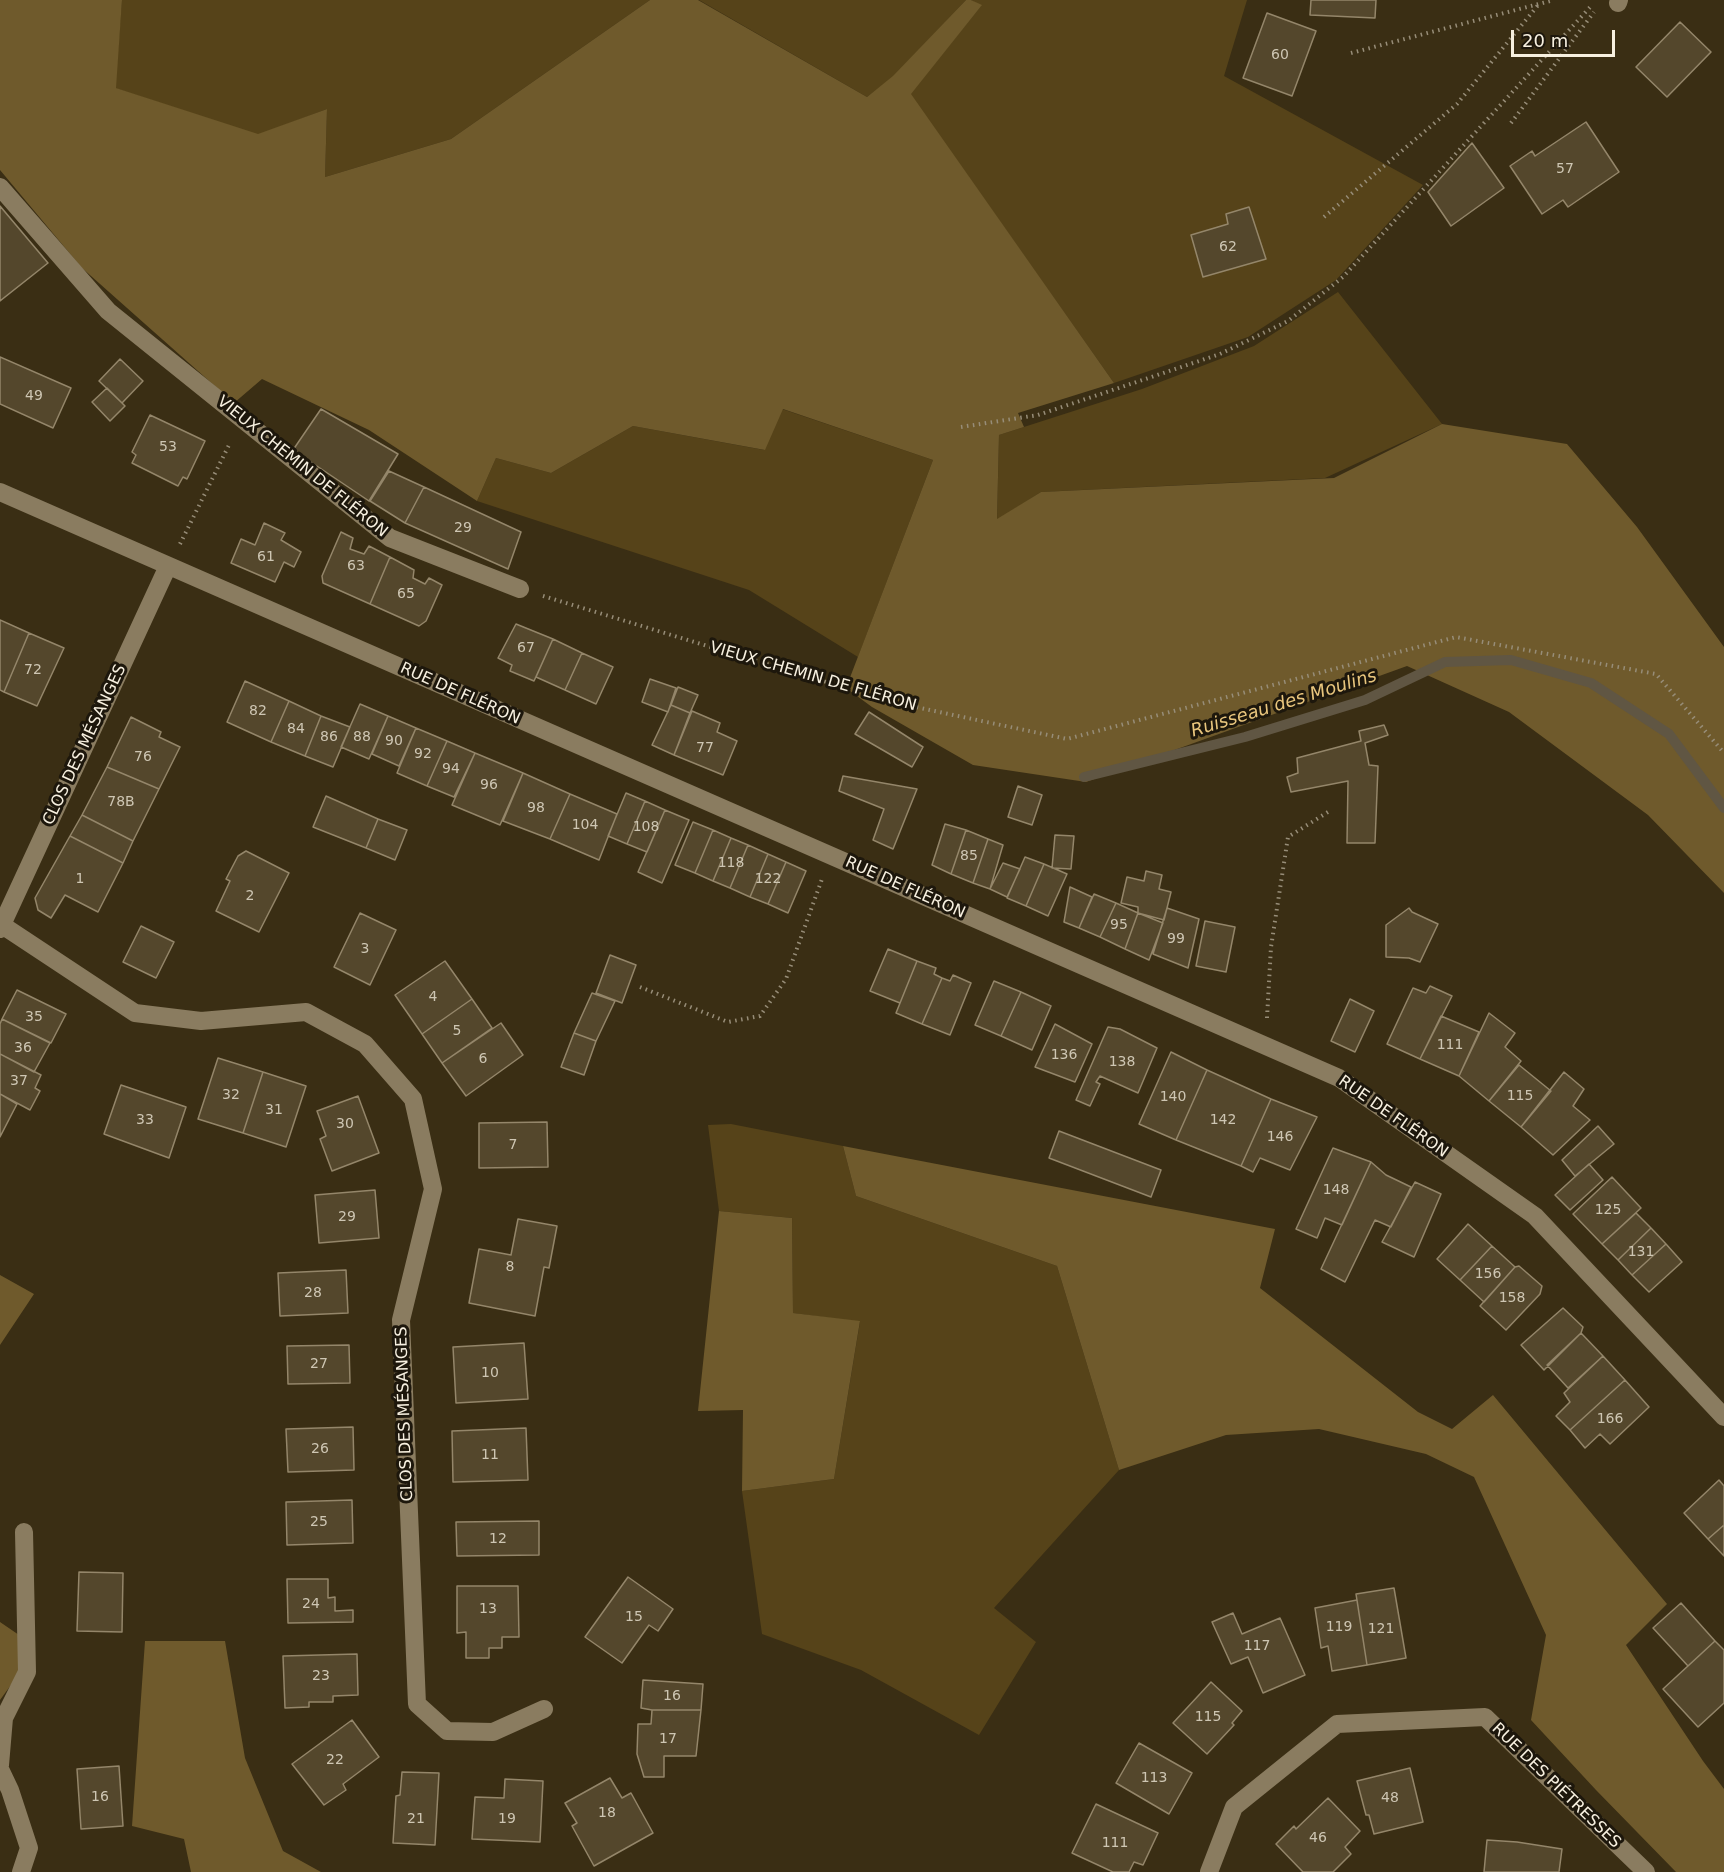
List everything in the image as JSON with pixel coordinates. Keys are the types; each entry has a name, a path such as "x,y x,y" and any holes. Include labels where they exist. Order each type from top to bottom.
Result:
{"street":[{"name":"VIEUX CHEMIN DE FLÉRON","path":"0,187 108,311 390,538 520,589"},
{"name":"RUE DE FLÉRON","path":"0,492 1340,1078 1535,1216 1724,1417"},
{"name":"CLOS DES MÉSANGES","path":"168,566 1,927 135,1013 201,1021 306,1012 365,1044 413,1099 434,1189 401,1320 417,1704 447,1731 493,1732 544,1710"},
{"path":"21,1872 29,1848 0,1767 4,1718 27,1672 24,1532"},
{"name":"RUE DES PIÉTRESSES","path":"1209,1872 1234,1807 1337,1724 1485,1717 1646,1872"}],"path":[{"path":"1351,53 1554,0"},
{"path":"1511,123 1592,14 1614,2"},
{"path":"961,427 1038,415 1220,354 1288,321 1343,278 1591,5 1614,2"},
{"path":"1324,217 1457,104 1539,4"},
{"path":"168,566 242,419"},
{"name":"VIEUX CHEMIN DE FLÉRON","path":"520,589 892,702 1067,739 1456,637 1656,674 1724,753"},
{"path":"1268,1047 1267,1019 1271,947 1287,837 1328,812"},
{"path":"640,987 728,1022 760,1016 786,979 830,856"}],"shaded area":[{"path":"0,0 122,0 116,88 258,134 327,109 325,177 451,139 650,0 698,0 867,97 893,76 966,0 982,5 911,94 1114,383 1018,413 1024,427 999,435 997,519 1041,492 1334,478 1442,424 1567,444 1637,527 1724,647 1724,893 1648,815 1509,712 1407,666 1086,782 973,765 872,707 846,688 933,460 783,409 765,450 633,426 551,473 496,458 477,501 369,430 262,379 234,403 82,268 0,170"},
{"path":"122,0 650,0 451,139 325,177 327,109 258,135 115,88"},
{"path":"699,0 966,0 893,77 867,97"},
{"path":"971,0 1247,0 1224,76 1423,185 1336,280 1248,337 1114,383 910,94 981,6"},
{"path":"1338,292 1442,424 1325,478 1041,492 997,520 999,435 1142,389 1254,346"},
{"path":"782,409 933,460 858,657 749,590 477,501 496,458 551,473 633,426 764,450"},
{"path":"731,1124 843,1146 856,1196 1057,1266 1119,1470 994,1608 1036,1642 979,1735 861,1670 762,1634 742,1491 834,1479 860,1322 793,1313 792,1218 719,1211 708,1125"},
{"path":"843,1146 1275,1229 1260,1288 1418,1412 1452,1429 1493,1395 1667,1604 1626,1645 1724,1789 1724,1872 1676,1872 1531,1720 1546,1635 1474,1477 1426,1454 1319,1429 1226,1435 1119,1470 1057,1266 856,1196"},
{"path":"719,1211 792,1218 793,1313 860,1321 834,1479 742,1491 743,1410 698,1411"},
{"path":"0,1275 34,1294 0,1345"},
{"path":"0,1622 19,1635 27,1663 0,1700"},
{"path":"145,1641 225,1641 245,1758 283,1851 321,1872 191,1872 184,1839 132,1826"}],"building":[{"path":"1311,0 1376,0 1375,18 1310,15"},
{"path":"1267,13 1316,31 1292,96 1243,78"},
{"path":"1680,22 1711,52 1667,97 1636,67"},
{"path":"1586,122 1619,172 1568,207 1563,200 1542,214 1510,166 1532,151 1535,156"},
{"path":"1472,143 1504,188 1451,226 1428,192"},
{"path":"0,206 48,263 0,301"},
{"path":"1249,207 1266,259 1203,277 1191,235 1228,224 1226,214"},
{"path":"0,357 71,388 53,428 0,404"},
{"path":"120,359 143,381 122,403 99,381"},
{"path":"107,388 125,406 110,421 92,402"},
{"path":"321,409 398,454 369,501 293,450"},
{"path":"150,415 205,441 187,479 183,477 178,486 132,463 136,455 132,452"},
{"path":"389,471 424,487 405,523 370,501"},
{"path":"424,487 521,532 508,569 405,523"},
{"path":"264,523 285,533 281,540 301,552 294,567 284,562 275,582 231,563 241,539 255,545"},
{"path":"341,532 353,538 350,549 364,554 369,546 390,557 370,604 323,583 322,576"},
{"path":"390,557 414,570 413,578 425,584 429,578 442,585 426,621 419,626 370,604"},
{"path":"0,620 29,633 4,692 0,690"},
{"path":"516,624 553,639 534,681 510,671 512,665 498,658"},
{"path":"29,633 64,648 37,706 4,692"},
{"path":"553,639 582,653 565,690 536,677"},
{"path":"582,653 613,667 596,704 565,690"},
{"path":"650,679 676,688 668,712 642,702"},
{"path":"245,681 289,701 271,742 227,722"},
{"path":"678,687 698,695 690,713 671,705"},
{"path":"289,701 321,716 305,756 271,742"},
{"path":"360,704 388,716 369,759 341,747"},
{"path":"671,705 690,713 674,755 652,745"},
{"path":"692,711 720,723 717,732 737,741 723,775 674,755"},
{"path":"869,712 923,747 912,767 855,734"},
{"path":"321,716 350,727 333,767 305,756"},
{"path":"388,716 416,728 399,766 372,754"},
{"path":"131,717 161,732 159,737 180,747 159,789 107,767"},
{"path":"1384,725 1388,735 1365,743 1369,765 1378,766 1375,843 1347,843 1348,781 1291,792 1287,777 1298,773 1297,758 1361,741 1359,731"},
{"path":"416,728 447,741 427,786 397,773"},
{"path":"447,741 475,753 454,797 427,786"},
{"path":"475,753 523,773 500,825 452,805"},
{"path":"107,767 159,789 133,841 82,815"},
{"path":"523,773 570,794 550,839 503,821"},
{"path":"843,776 917,789 893,849 873,840 884,809 839,791"},
{"path":"1018,786 1042,795 1032,825 1008,817"},
{"path":"626,793 645,801 627,844 608,836"},
{"path":"570,794 617,814 599,860 550,839"},
{"path":"326,796 378,819 366,848 313,827"},
{"path":"645,801 665,810 647,852 627,844"},
{"path":"665,810 689,820 662,883 638,872"},
{"path":"82,815 133,841 123,863 70,836"},
{"path":"378,819 407,830 395,860 366,848"},
{"path":"693,822 713,830 695,873 675,865"},
{"path":"945,824 966,830 951,874 932,865"},
{"path":"713,830 731,838 713,881 695,873"},
{"path":"966,830 988,839 973,883 951,874"},
{"path":"1055,835 1074,836 1071,869 1052,868"},
{"path":"70,836 123,863 98,912 65,895 51,918 38,910 35,898"},
{"path":"731,838 748,845 730,888 713,881"},
{"path":"988,839 1003,845 990,889 973,883"},
{"path":"748,845 768,854 750,897 730,888"},
{"path":"246,851 289,873 259,932 216,911 230,881 226,879 238,856"},
{"path":"768,854 786,862 768,904 750,897"},
{"path":"1025,857 1044,864 1026,906 1007,898"},
{"path":"786,862 806,871 788,913 768,904"},
{"path":"1003,863 1020,869 1007,897 990,889"},
{"path":"1044,864 1067,874 1048,916 1026,906"},
{"path":"1146,871 1162,875 1159,889 1171,892 1164,920 1138,913 1138,907 1121,903 1127,877 1144,881"},
{"path":"1070,887 1092,897 1079,928 1064,922"},
{"path":"1094,894 1116,903 1100,937 1079,928"},
{"path":"1116,903 1138,913 1125,949 1100,937"},
{"path":"1167,908 1199,919 1188,968 1153,954"},
{"path":"1409,908 1412,912 1438,924 1420,962 1409,958 1386,957 1386,925"},
{"path":"360,913 396,930 370,985 334,967"},
{"path":"1138,913 1163,923 1149,960 1125,949"},
{"path":"1205,921 1235,927 1226,972 1196,966"},
{"path":"141,926 174,942 156,978 123,962"},
{"path":"888,949 917,961 900,1003 870,991"},
{"path":"610,955 636,965 622,1003 596,993"},
{"path":"445,961 472,999 422,1034 395,995"},
{"path":"917,961 936,968 934,974 942,978 922,1024 896,1013"},
{"path":"953,975 971,983 950,1035 922,1024 942,978 950,981"},
{"path":"994,981 1021,992 1001,1036 975,1025"},
{"path":"1430,986 1452,996 1420,1059 1387,1044 1413,988 1426,993"},
{"path":"17,990 66,1014 51,1043 2,1019"},
{"path":"1021,992 1051,1006 1032,1050 1001,1036"},
{"path":"592,993 615,1001 596,1041 574,1033"},
{"path":"472,999 492,1028 442,1063 422,1034"},
{"path":"1350,999 1374,1011 1355,1052 1331,1041"},
{"path":"1489,1013 1515,1033 1505,1047 1521,1061 1489,1101 1459,1076"},
{"path":"1441,1016 1479,1032 1459,1076 1420,1059"},
{"path":"2,1019 50,1043 34,1072 0,1054"},
{"path":"501,1023 523,1055 466,1096 442,1063"},
{"path":"1055,1024 1092,1044 1075,1082 1035,1067"},
{"path":"1108,1027 1120,1029 1157,1048 1138,1093 1100,1076 1096,1082 1100,1084 1090,1106 1076,1100"},
{"path":"574,1033 596,1041 584,1075 561,1067"},
{"path":"1171,1052 1207,1070 1176,1140 1139,1124"},
{"path":"0,1054 41,1075 35,1088 40,1091 30,1110 0,1094"},
{"path":"218,1058 263,1072 243,1133 198,1119"},
{"path":"1519,1065 1551,1091 1521,1127 1489,1101"},
{"path":"1207,1070 1271,1099 1241,1166 1176,1140"},
{"path":"263,1072 306,1086 286,1147 243,1133"},
{"path":"1564,1072 1584,1089 1573,1106 1590,1120 1553,1155 1521,1127"},
{"path":"121,1085 186,1107 169,1158 104,1134"},
{"path":"0,1094 17,1104 0,1137"},
{"path":"358,1096 379,1153 332,1171 320,1139 326,1136 317,1111"},
{"path":"1271,1099 1317,1117 1290,1170 1260,1158 1253,1172 1241,1166"},
{"path":"547,1122 548,1167 479,1168 479,1123"},
{"path":"1598,1126 1614,1144 1575,1176 1562,1160"},
{"path":"1059,1131 1161,1170 1151,1197 1049,1158"},
{"path":"1333,1148 1371,1162 1342,1225 1325,1218 1317,1238 1296,1229"},
{"path":"1371,1162 1386,1175 1411,1187 1391,1227 1375,1220 1345,1282 1321,1269"},
{"path":"1589,1164 1603,1180 1570,1210 1555,1195"},
{"path":"1612,1177 1641,1208 1602,1244 1573,1214"},
{"path":"1415,1182 1441,1194 1414,1257 1382,1242"},
{"path":"375,1190 379,1238 319,1243 315,1195"},
{"path":"1636,1213 1651,1228 1618,1260 1602,1244"},
{"path":"518,1219 557,1226 549,1268 544,1267 535,1316 469,1303 479,1249 511,1255"},
{"path":"1468,1224 1492,1246 1460,1280 1437,1259"},
{"path":"1651,1228 1666,1244 1632,1275 1618,1260"},
{"path":"1666,1244 1682,1262 1649,1292 1632,1275"},
{"path":"1492,1246 1515,1267 1484,1302 1460,1280"},
{"path":"1519,1266 1542,1286 1540,1294 1506,1330 1480,1306 1515,1267"},
{"path":"346,1270 348,1313 280,1316 278,1273"},
{"path":"1563,1308 1583,1327 1581,1333 1544,1370 1521,1345"},
{"path":"1581,1333 1603,1356 1568,1388 1547,1365"},
{"path":"524,1343 528,1399 456,1403 453,1347"},
{"path":"349,1345 350,1383 288,1384 287,1346"},
{"path":"1603,1356 1625,1380 1570,1430 1556,1416 1570,1402 1564,1393"},
{"path":"1625,1380 1649,1407 1610,1444 1600,1434 1585,1448 1570,1430"},
{"path":"353,1427 354,1470 288,1472 286,1429"},
{"path":"526,1428 528,1480 453,1482 452,1431"},
{"path":"1719,1480 1724,1486 1724,1525 1708,1539 1684,1513"},
{"path":"352,1500 353,1543 287,1545 286,1502"},
{"path":"539,1521 539,1555 457,1556 456,1522"},
{"path":"1724,1525 1724,1556 1708,1539"},
{"path":"79,1572 123,1573 122,1632 77,1631"},
{"path":"628,1577 673,1609 658,1631 649,1625 622,1663 585,1637"},
{"path":"287,1579 328,1579 328,1598 335,1597 335,1611 353,1610 353,1622 288,1623"},
{"path":"457,1586 518,1586 519,1637 502,1637 502,1648 489,1648 489,1658 466,1658 466,1632 457,1633"},
{"path":"1394,1588 1406,1658 1367,1665 1356,1594"},
{"path":"1357,1600 1367,1665 1332,1671 1328,1646 1321,1648 1315,1608"},
{"path":"1681,1603 1715,1641 1688,1666 1653,1628"},
{"path":"1233,1613 1242,1634 1280,1618 1305,1675 1263,1693 1248,1657 1231,1664 1212,1622"},
{"path":"1715,1641 1724,1650 1724,1703 1698,1727 1663,1689"},
{"path":"357,1654 358,1695 333,1696 333,1702 309,1702 309,1707 285,1708 283,1656"},
{"path":"643,1680 703,1684 701,1710 641,1708"},
{"path":"1211,1682 1242,1711 1232,1723 1234,1725 1207,1754 1173,1723"},
{"path":"652,1710 701,1710 696,1756 664,1756 664,1777 644,1777 637,1754 638,1724 651,1724"},
{"path":"352,1720 379,1757 343,1784 346,1790 324,1805 292,1764"},
{"path":"1139,1743 1192,1773 1169,1814 1116,1783"},
{"path":"119,1766 123,1826 81,1829 77,1769"},
{"path":"1410,1768 1423,1822 1374,1834 1369,1815 1366,1815 1357,1781"},
{"path":"402,1772 439,1773 435,1845 393,1843 396,1796 400,1795"},
{"path":"610,1778 622,1798 631,1793 653,1833 594,1866 572,1826 577,1823 565,1803"},
{"path":"505,1779 543,1781 540,1842 472,1839 475,1797 504,1798"},
{"path":"1328,1798 1360,1831 1345,1847 1351,1854 1333,1872 1303,1872 1276,1844 1294,1826 1296,1829"},
{"path":"1096,1804 1158,1833 1143,1865 1134,1862 1129,1872 1113,1872 1072,1853"},
{"path":"1487,1840 1562,1849 1559,1872 1484,1872"}],"waterway":[{"name":"Ruisseau des Moulins","path":"1084,777 1245,737 1365,700 1445,662 1511,660 1591,683 1669,734 1724,808"}]}
